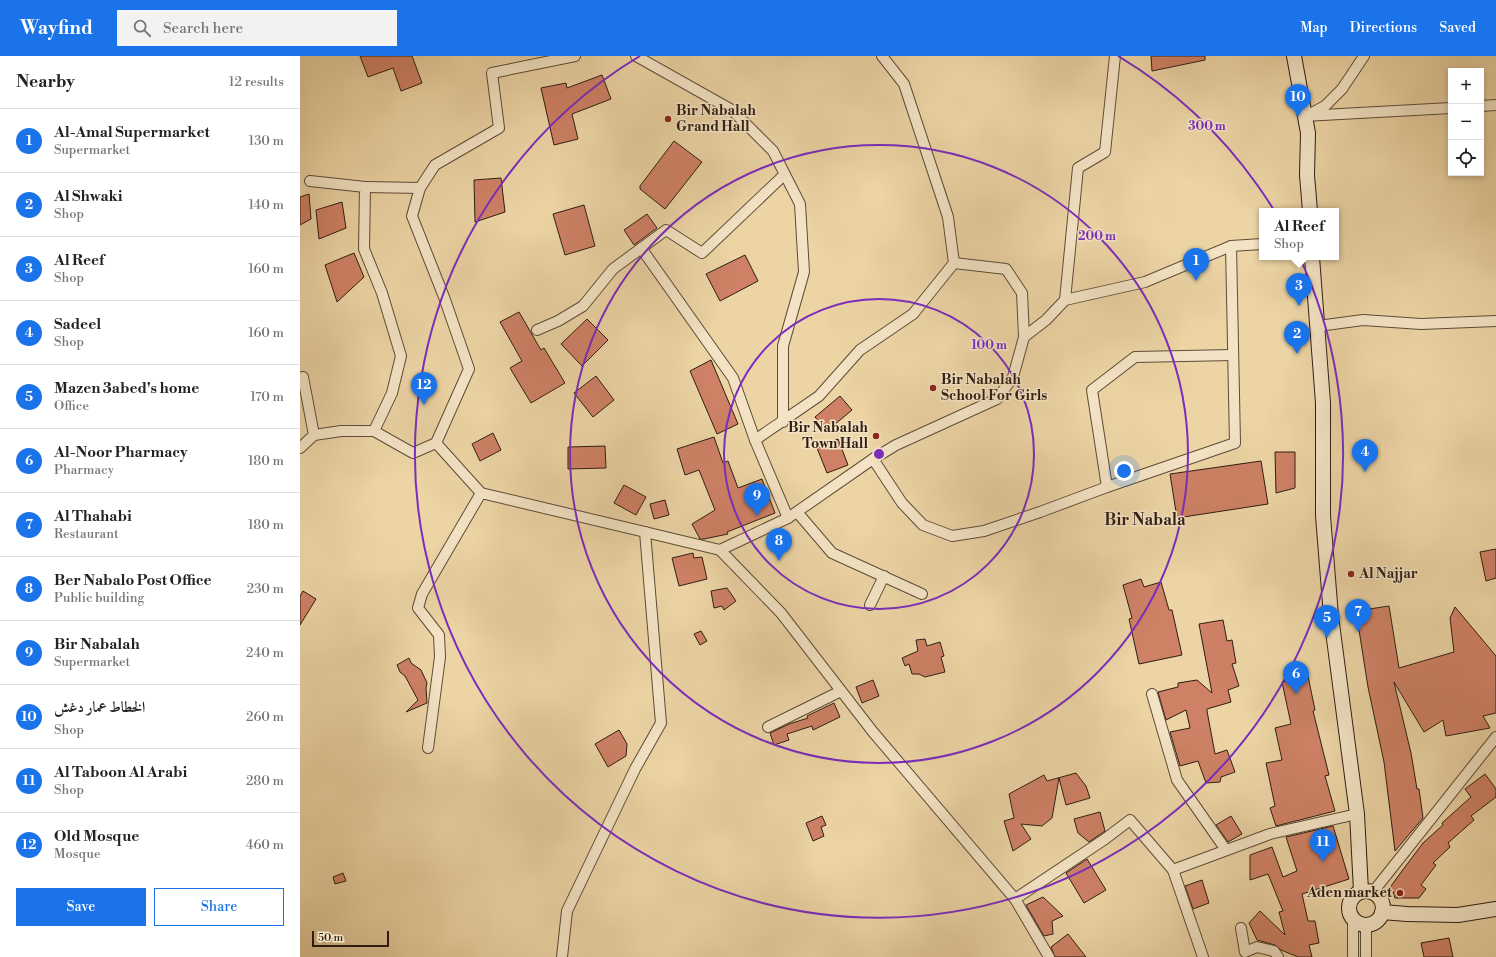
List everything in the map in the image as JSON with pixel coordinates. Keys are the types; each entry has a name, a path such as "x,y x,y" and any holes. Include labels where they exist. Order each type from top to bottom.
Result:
{"street":[{"path":"300,448 314,436 341,431 374,431 413,453 436,443 469,369 444,297 412,216 420,188 435,165 498,128 492,73 575,56"},
{"path":"636,56 732,110 773,151 800,204 804,272 783,346 783,422"},
{"path":"755,440 819,396 860,350 913,314 954,263 948,217 904,84 882,56"},
{"path":"1066,300 1078,168 1105,152 1115,56"},
{"path":"1294,56 1308,133 1307,175 1310,208"},
{"path":"1304,116 1325,106 1342,89 1364,56"},
{"path":"1484,106 1496,105"},
{"path":"1304,116 1448,108"},
{"path":"537,330 558,321 582,306 613,269 666,230 702,253 784,175"},
{"path":"310,181 364,186 420,188"},
{"path":"364,186 364,249 382,294 401,356 392,393 374,431"},
{"path":"1024,337 1046,320 1066,300 1145,282 1231,246 1259,244"},
{"path":"874,459 902,503 924,525 952,536 984,531 1235,443 1231,246"},
{"path":"641,248 733,378 755,440 788,518"},
{"path":"1312,260 1323,403 1323,516 1331,616 1367,892 1381,901 1382,912 1380,918 1375,922 1366,925 1357,922 1349,912 1351,900 1354,895 1367,892 1496,737"},
{"path":"720,550 788,518 896,445 997,399 1013,377 1024,337 1022,292 1006,269 954,263"},
{"path":"1318,326 1363,320 1421,324 1496,321"},
{"path":"1107,487 1092,390 1135,357 1233,356"},
{"path":"303,376 314,436"},
{"path":"436,443 481,493 720,550 781,613 873,732 1015,899 1049,957"},
{"path":"428,748 440,658 439,635 418,608 422,594 481,493"},
{"path":"797,512 832,553 922,594"},
{"path":"562,957 567,911 635,769 661,724 645,532"},
{"path":"870,605 884,576"},
{"path":"768,727 841,691"},
{"path":"1152,694 1177,780 1226,850"},
{"path":"1173,870 1270,834 1357,814"},
{"path":"1015,899 1105,839 1130,820 1173,870 1203,957"},
{"path":"1382,912 1458,915 1496,909"},
{"path":"1353,918 1353,957"},
{"path":"1366,925 1366,957"},
{"path":"1240,928 1245,952 1257,947 1274,951 1278,957"}],"building":[{"path":"360,56 412,56 422,83 401,91 393,68 368,77"},
{"path":"1151,56 1205,56 1205,60 1152,71"},
{"path":"602,75 611,99 572,114 578,139 554,145 541,88 566,83 567,88"},
{"path":"674,141 702,162 665,209 640,189 640,186"},
{"path":"501,178 505,212 475,222 474,180"},
{"path":"309,194 311,219 300,225 300,197"},
{"path":"342,202 346,228 319,239 316,210"},
{"path":"584,205 595,246 565,255 553,214"},
{"path":"647,214 657,228 634,245 624,230"},
{"path":"354,253 364,277 337,302 325,265"},
{"path":"745,255 758,281 720,301 706,274"},
{"path":"519,312 541,350 544,348 565,383 531,403 510,368 522,361 500,322"},
{"path":"587,319 608,340 582,366 561,344"},
{"path":"711,360 738,424 717,434 690,371"},
{"path":"596,376 614,400 593,417 574,393"},
{"path":"840,396 852,410 827,431 815,417"},
{"path":"493,433 501,450 480,461 472,444"},
{"path":"714,437 723,463 728,461 738,488 762,479 775,513 727,532 728,534 700,539 692,524 715,510 699,470 685,475 677,449"},
{"path":"838,439 848,465 827,473 817,448"},
{"path":"605,446 606,468 568,469 568,447"},
{"path":"1275,452 1295,452 1295,488 1276,493"},
{"path":"1261,461 1268,504 1177,518 1170,474"},
{"path":"624,485 646,497 636,515 614,503"},
{"path":"665,500 669,515 654,519 650,504"},
{"path":"1496,549 1496,578 1486,581 1480,552"},
{"path":"693,553 694,558 702,557 707,579 679,586 672,558"},
{"path":"1141,579 1144,587 1161,582 1169,610 1172,610 1182,655 1139,664 1129,619 1132,618 1123,585"},
{"path":"727,588 736,601 724,610 722,606 714,608 711,591"},
{"path":"303,591 316,599 300,625 300,596"},
{"path":"1389,606 1399,668 1454,652 1450,618 1455,607 1496,656 1496,713 1483,716 1490,728 1446,736 1443,720 1424,732 1394,682 1411,753 1417,789 1419,789 1423,818 1395,851 1384,762 1368,687 1356,611"},
{"path":"1223,620 1227,641 1232,640 1236,663 1232,664 1239,686 1228,690 1231,702 1207,709 1207,711 1215,754 1227,750 1235,772 1221,777 1220,782 1206,783 1198,761 1180,766 1170,732 1190,728 1186,710 1166,720 1158,692 1178,687 1178,683 1197,680 1212,693 1199,624"},
{"path":"701,631 707,641 700,645 694,634"},
{"path":"925,639 927,646 940,642 944,656 941,657 945,672 925,677 919,674 912,674 909,664 905,666 902,658 918,651 916,640"},
{"path":"409,658 411,663 421,670 427,683 427,703 406,712 418,700 405,676 400,672 397,665"},
{"path":"1308,676 1315,710 1313,711 1329,775 1325,776 1335,811 1276,826 1270,808 1275,806 1266,763 1282,760 1275,728 1291,724 1282,682"},
{"path":"873,680 879,696 862,703 856,687"},
{"path":"834,703 840,717 813,730 812,726 787,734 789,740 774,745 770,733 789,724 808,718 807,716"},
{"path":"619,730 627,744 626,756 608,767 595,744"},
{"path":"1076,773 1086,786 1090,798 1066,805 1059,778 1052,818 1042,826 1021,824 1031,839 1013,851 1004,821 1014,818 1009,794 1044,775 1047,781"},
{"path":"1485,774 1496,789 1496,797 1471,816 1474,820 1448,843 1450,847 1433,863 1436,865 1421,885 1426,889 1419,898 1395,898 1391,886 1423,843 1443,825 1442,823 1471,797 1465,789"},
{"path":"1100,812 1105,831 1089,842 1078,833 1074,819"},
{"path":"822,816 826,825 821,827 824,836 813,841 806,823"},
{"path":"1231,816 1242,834 1228,842 1216,825"},
{"path":"1333,826 1349,879 1302,894 1308,921 1315,921 1319,943 1309,945 1312,957 1298,957 1281,950 1275,945 1257,940 1249,923 1260,911 1285,935 1279,912 1283,911 1268,874 1250,880 1250,855 1272,847 1283,877 1297,871 1286,837"},
{"path":"1087,859 1106,890 1084,903 1066,873"},
{"path":"343,873 346,881 335,884 333,877"},
{"path":"1202,880 1209,903 1193,909 1185,886"},
{"path":"1043,897 1063,916 1052,921 1053,934 1044,936 1026,905"},
{"path":"1068,934 1086,957 1055,957 1051,947"},
{"path":"1449,938 1453,957 1424,957 1421,943"}],"place":[{"name":"الخطاط عمار دغش","path":"1298,117"},
{"name":"Bir Nabalah Grand Hall","path":"668,119"},
{"name":"Al-Amal Supermarket","path":"1196,281"},
{"name":"Al Reef","path":"1299,306"},
{"name":"Al Shwaki","path":"1297,354"},
{"name":"Bir Nabalah School For Girls","path":"933,388"},
{"name":"Old Mosque","path":"424,405"},
{"name":"Bir Nabalah Town Hall","path":"876,436"},
{"name":"Sadeel","path":"1365,472"},
{"name":"Bir Nabalah","path":"757,516"},
{"name":"Ber Nabalo Post Office","path":"779,561"},
{"name":"Al Najjar","path":"1351,574"},
{"name":"Al Thahabi","path":"1358,632"},
{"name":"Mazen 3abed's home","path":"1327,638"},
{"name":"Al-Noor Pharmacy","path":"1296,694"},
{"name":"Al Taboon Al Arabi","path":"1323,862"},
{"name":"Aden market","path":"1400,893"}],"district":[{"name":"Bir Nabala","path":"1145,520"}]}
